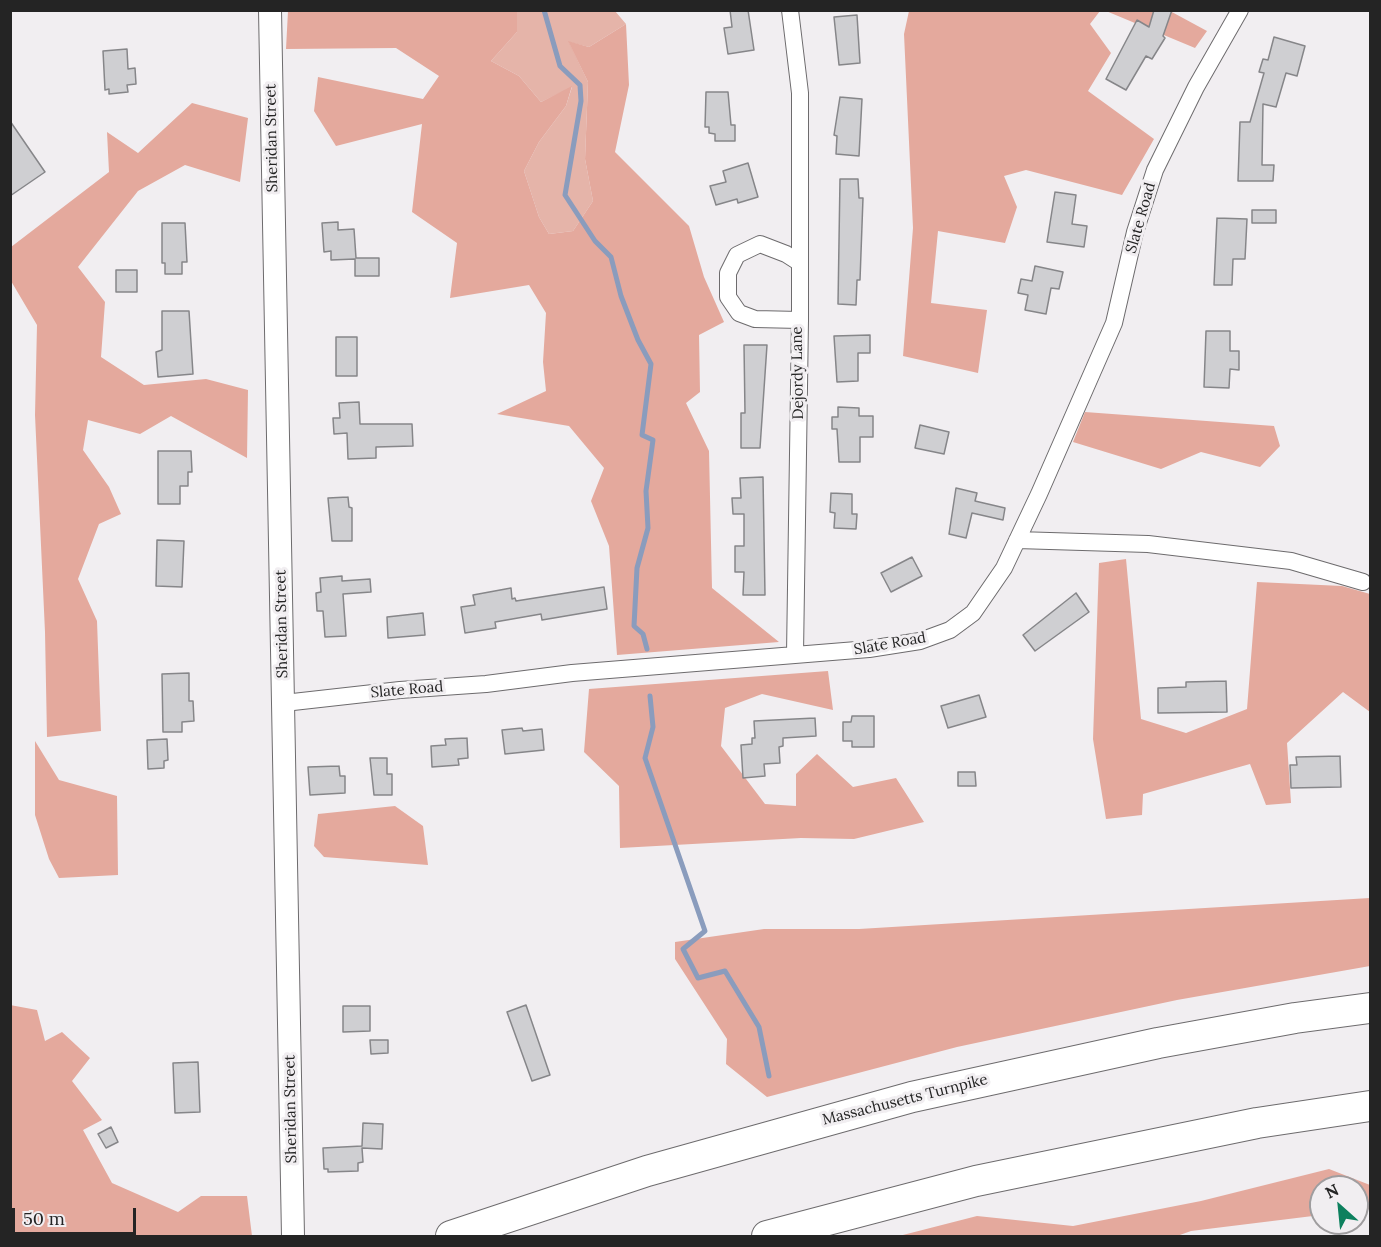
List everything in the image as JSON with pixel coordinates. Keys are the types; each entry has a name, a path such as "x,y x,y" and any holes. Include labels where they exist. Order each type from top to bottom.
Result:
{"highway":[{"name":"Massachusetts Turnpike","path":"451,1236 647,1171 912,1096 1158,1042 1295,1018 1371,1008"},
{"path":"767,1236 987,1179 1257,1123 1371,1106"}],"street":[{"name":"Sheridan Street","path":"270,10 293,1236"},
{"path":"790,10 800,93 800,320"},
{"name":"Slate Road","path":"284,703 400,690 486,684 572,673 661,668 869,649 920,641 950,630 973,613 1004,568 1089,384 1114,322 1135,232 1155,170 1197,87 1240,10"},
{"name":"Dejordy Lane","path":"795,654 800,320 755,319 739,313 729,297 728,273 737,255 760,244 786,254 800,263"},
{"path":"1017,540 1148,544 1291,561 1363,582"}],"shaded area":[{"path":"288,11 517,11 517,32 491,61 519,76 541,102 572,86 566,106 539,142 524,171 539,217 549,234 573,231 593,201 585,159 588,82 568,41 589,47 626,24 629,85 615,152 689,226 704,277 724,322 699,335 700,392 686,403 709,451 712,588 779,642 617,655 609,546 591,501 604,468 569,426 497,414 546,391 543,362 546,313 529,285 450,298 457,243 412,212 422,124 336,146 314,111 318,77 423,99 439,76 396,48 286,49"},
{"path":"517,11 615,11 626,24 589,47 569,42 588,82 585,159 593,201 573,231 549,234 539,217 524,171 539,142 566,106 572,87 541,102 519,76 491,61 517,32"},
{"path":"909,11 1100,11 1090,24 1111,53 1088,91 1154,139 1122,195 1026,170 1004,176 1017,207 1005,243 938,231 931,303 987,310 978,373 903,356 913,228 904,34"},
{"path":"1106,11 1170,11 1207,31 1195,48"},
{"path":"192,103 248,118 240,182 185,165 138,191 78,267 105,302 101,357 144,385 206,379 248,390 247,458 171,416 140,434 88,420 83,450 109,487 121,514 99,524 78,579 97,621 101,731 47,737 45,632 35,415 37,325 11,281 11,247 109,172 107,132 138,153"},
{"path":"1085,412 1274,426 1280,446 1260,467 1201,452 1161,469 1073,442"},
{"path":"1126,559 1141,719 1186,733 1247,709 1257,582 1342,586 1370,594 1370,712 1343,692 1287,743 1291,803 1266,805 1250,764 1143,794 1142,815 1106,819 1093,739 1099,563"},
{"path":"828,671 833,710 762,694 725,708 721,746 765,804 796,806 796,774 817,754 853,787 896,778 924,822 854,839 801,838 620,848 619,786 584,752 589,689"},
{"path":"35,741 59,780 117,796 118,875 59,878 49,859 35,815"},
{"path":"395,806 423,826 428,865 324,857 314,846 318,814"},
{"path":"1370,898 1370,966 1177,1000 957,1047 767,1097 726,1064 727,1039 675,959 675,942 764,929 859,929"},
{"path":"10,1005 37,1010 45,1041 62,1032 90,1058 72,1081 102,1120 83,1130 112,1183 178,1212 201,1196 247,1196 252,1236 11,1236"},
{"path":"1329,1169 1344,1175 1309,1175 1309,1216 1191,1231 1177,1236 899,1236 977,1216 1073,1226 1201,1201"},
{"path":"1369,1185 1370,1185 1369,1209"}],"building":[{"path":"730,10 748,10 754,50 728,54 724,28 732,27"},
{"path":"1154,10 1172,10 1163,36 1165,38 1152,59 1146,56 1126,90 1106,79 1137,20 1149,27"},
{"path":"857,15 860,63 839,65 834,17"},
{"path":"1274,37 1305,46 1297,76 1286,73 1276,107 1263,104 1262,165 1274,165 1273,181 1238,181 1240,122 1250,122 1264,73 1259,72 1263,59 1268,60"},
{"path":"127,49 128,69 135,68 136,84 127,85 128,92 109,94 109,89 105,90 103,51"},
{"path":"706,92 728,92 731,125 735,125 735,141 715,141 715,134 709,133 709,127 705,127"},
{"path":"840,97 862,99 859,156 836,154 837,136 834,135"},
{"path":"10,121 45,172 10,196"},
{"path":"748,163 758,197 738,203 737,199 716,205 710,186 726,182 723,171"},
{"path":"840,179 858,179 859,198 863,198 860,280 857,280 856,305 838,304"},
{"path":"1055,192 1076,195 1072,224 1087,226 1084,247 1047,242"},
{"path":"1252,210 1276,210 1276,223 1252,223"},
{"path":"1217,218 1247,219 1245,259 1233,259 1232,285 1214,285"},
{"path":"338,222 338,230 354,229 356,258 379,258 379,276 355,276 355,259 331,260 331,251 324,252 322,223"},
{"path":"162,223 185,223 187,262 182,262 182,274 165,274 165,263 162,263"},
{"path":"1035,266 1063,272 1059,289 1051,288 1046,314 1025,310 1028,295 1018,293 1021,279 1032,281"},
{"path":"116,270 137,270 137,292 116,292"},
{"path":"162,311 189,311 193,374 158,377 156,352 162,350"},
{"path":"1206,331 1230,331 1230,351 1239,351 1239,370 1230,369 1229,388 1204,387"},
{"path":"870,335 870,353 858,353 858,381 837,382 834,336"},
{"path":"336,337 357,337 357,376 336,376"},
{"path":"744,345 767,345 760,448 741,448 741,413 745,413"},
{"path":"359,402 360,424 412,424 413,446 376,447 376,458 348,459 347,433 334,434 333,418 340,418 339,403"},
{"path":"838,407 859,408 859,416 873,416 873,437 860,437 860,462 839,462 837,429 832,429 832,417 838,417"},
{"path":"920,425 949,432 944,454 915,448"},
{"path":"158,451 191,451 192,472 188,472 188,486 180,486 180,504 158,504"},
{"path":"763,477 765,595 743,595 744,572 735,572 735,546 744,546 744,514 733,514 732,498 741,498 740,478"},
{"path":"956,488 977,493 975,501 1005,508 1003,520 972,513 966,538 949,534"},
{"path":"831,493 852,494 852,514 857,514 856,529 834,528 835,513 830,512"},
{"path":"348,497 349,507 352,508 352,541 332,541 328,498"},
{"path":"157,540 184,541 182,587 156,586"},
{"path":"912,557 922,576 891,592 881,573"},
{"path":"342,576 342,581 370,579 371,592 343,594 346,636 325,637 323,611 317,611 316,593 321,592 320,578"},
{"path":"604,587 607,609 542,620 541,614 495,622 496,628 465,633 461,607 475,605 473,595 511,588 512,599 515,598 516,601"},
{"path":"1076,593 1089,612 1035,651 1023,635"},
{"path":"423,613 425,635 388,638 387,617"},
{"path":"189,673 189,701 193,701 194,721 182,722 182,732 163,732 162,674"},
{"path":"1226,681 1227,712 1158,713 1158,688 1186,687 1186,682"},
{"path":"979,695 986,717 948,728 941,706"},
{"path":"852,716 874,716 874,747 852,747 852,741 843,741 843,722 851,722"},
{"path":"815,718 816,736 783,738 783,746 779,747 780,763 764,764 765,776 743,778 741,745 752,744 752,738 755,738 754,721"},
{"path":"522,728 523,731 542,729 544,750 505,754 502,730"},
{"path":"467,738 468,758 458,759 459,765 432,767 431,746 446,745 445,739"},
{"path":"167,739 168,760 164,761 164,768 148,769 147,740"},
{"path":"1340,756 1341,787 1291,788 1290,765 1297,765 1296,757"},
{"path":"370,758 387,758 387,774 392,774 392,795 374,795"},
{"path":"339,766 340,776 345,776 345,793 310,795 308,767"},
{"path":"958,772 975,772 976,786 958,786"},
{"path":"526,1005 550,1075 532,1081 507,1012"},
{"path":"343,1006 370,1006 370,1031 343,1032"},
{"path":"370,1040 388,1040 388,1053 371,1054"},
{"path":"198,1062 200,1112 175,1113 173,1063"},
{"path":"363,1123 383,1124 382,1149 362,1148 363,1162 358,1163 358,1171 328,1172 328,1169 324,1169 323,1148 362,1146"},
{"path":"111,1127 118,1142 106,1148 98,1134"}],"waterway":[{"path":"544,10 560,66 580,85 581,101 565,195 595,241 611,257 621,296 638,340 651,364 642,435 653,440 646,491 648,528 637,568 634,626 643,634 647,649"},
{"path":"650,696 653,727 645,758 705,931 683,949 698,978 725,971 759,1027 769,1076"}]}
